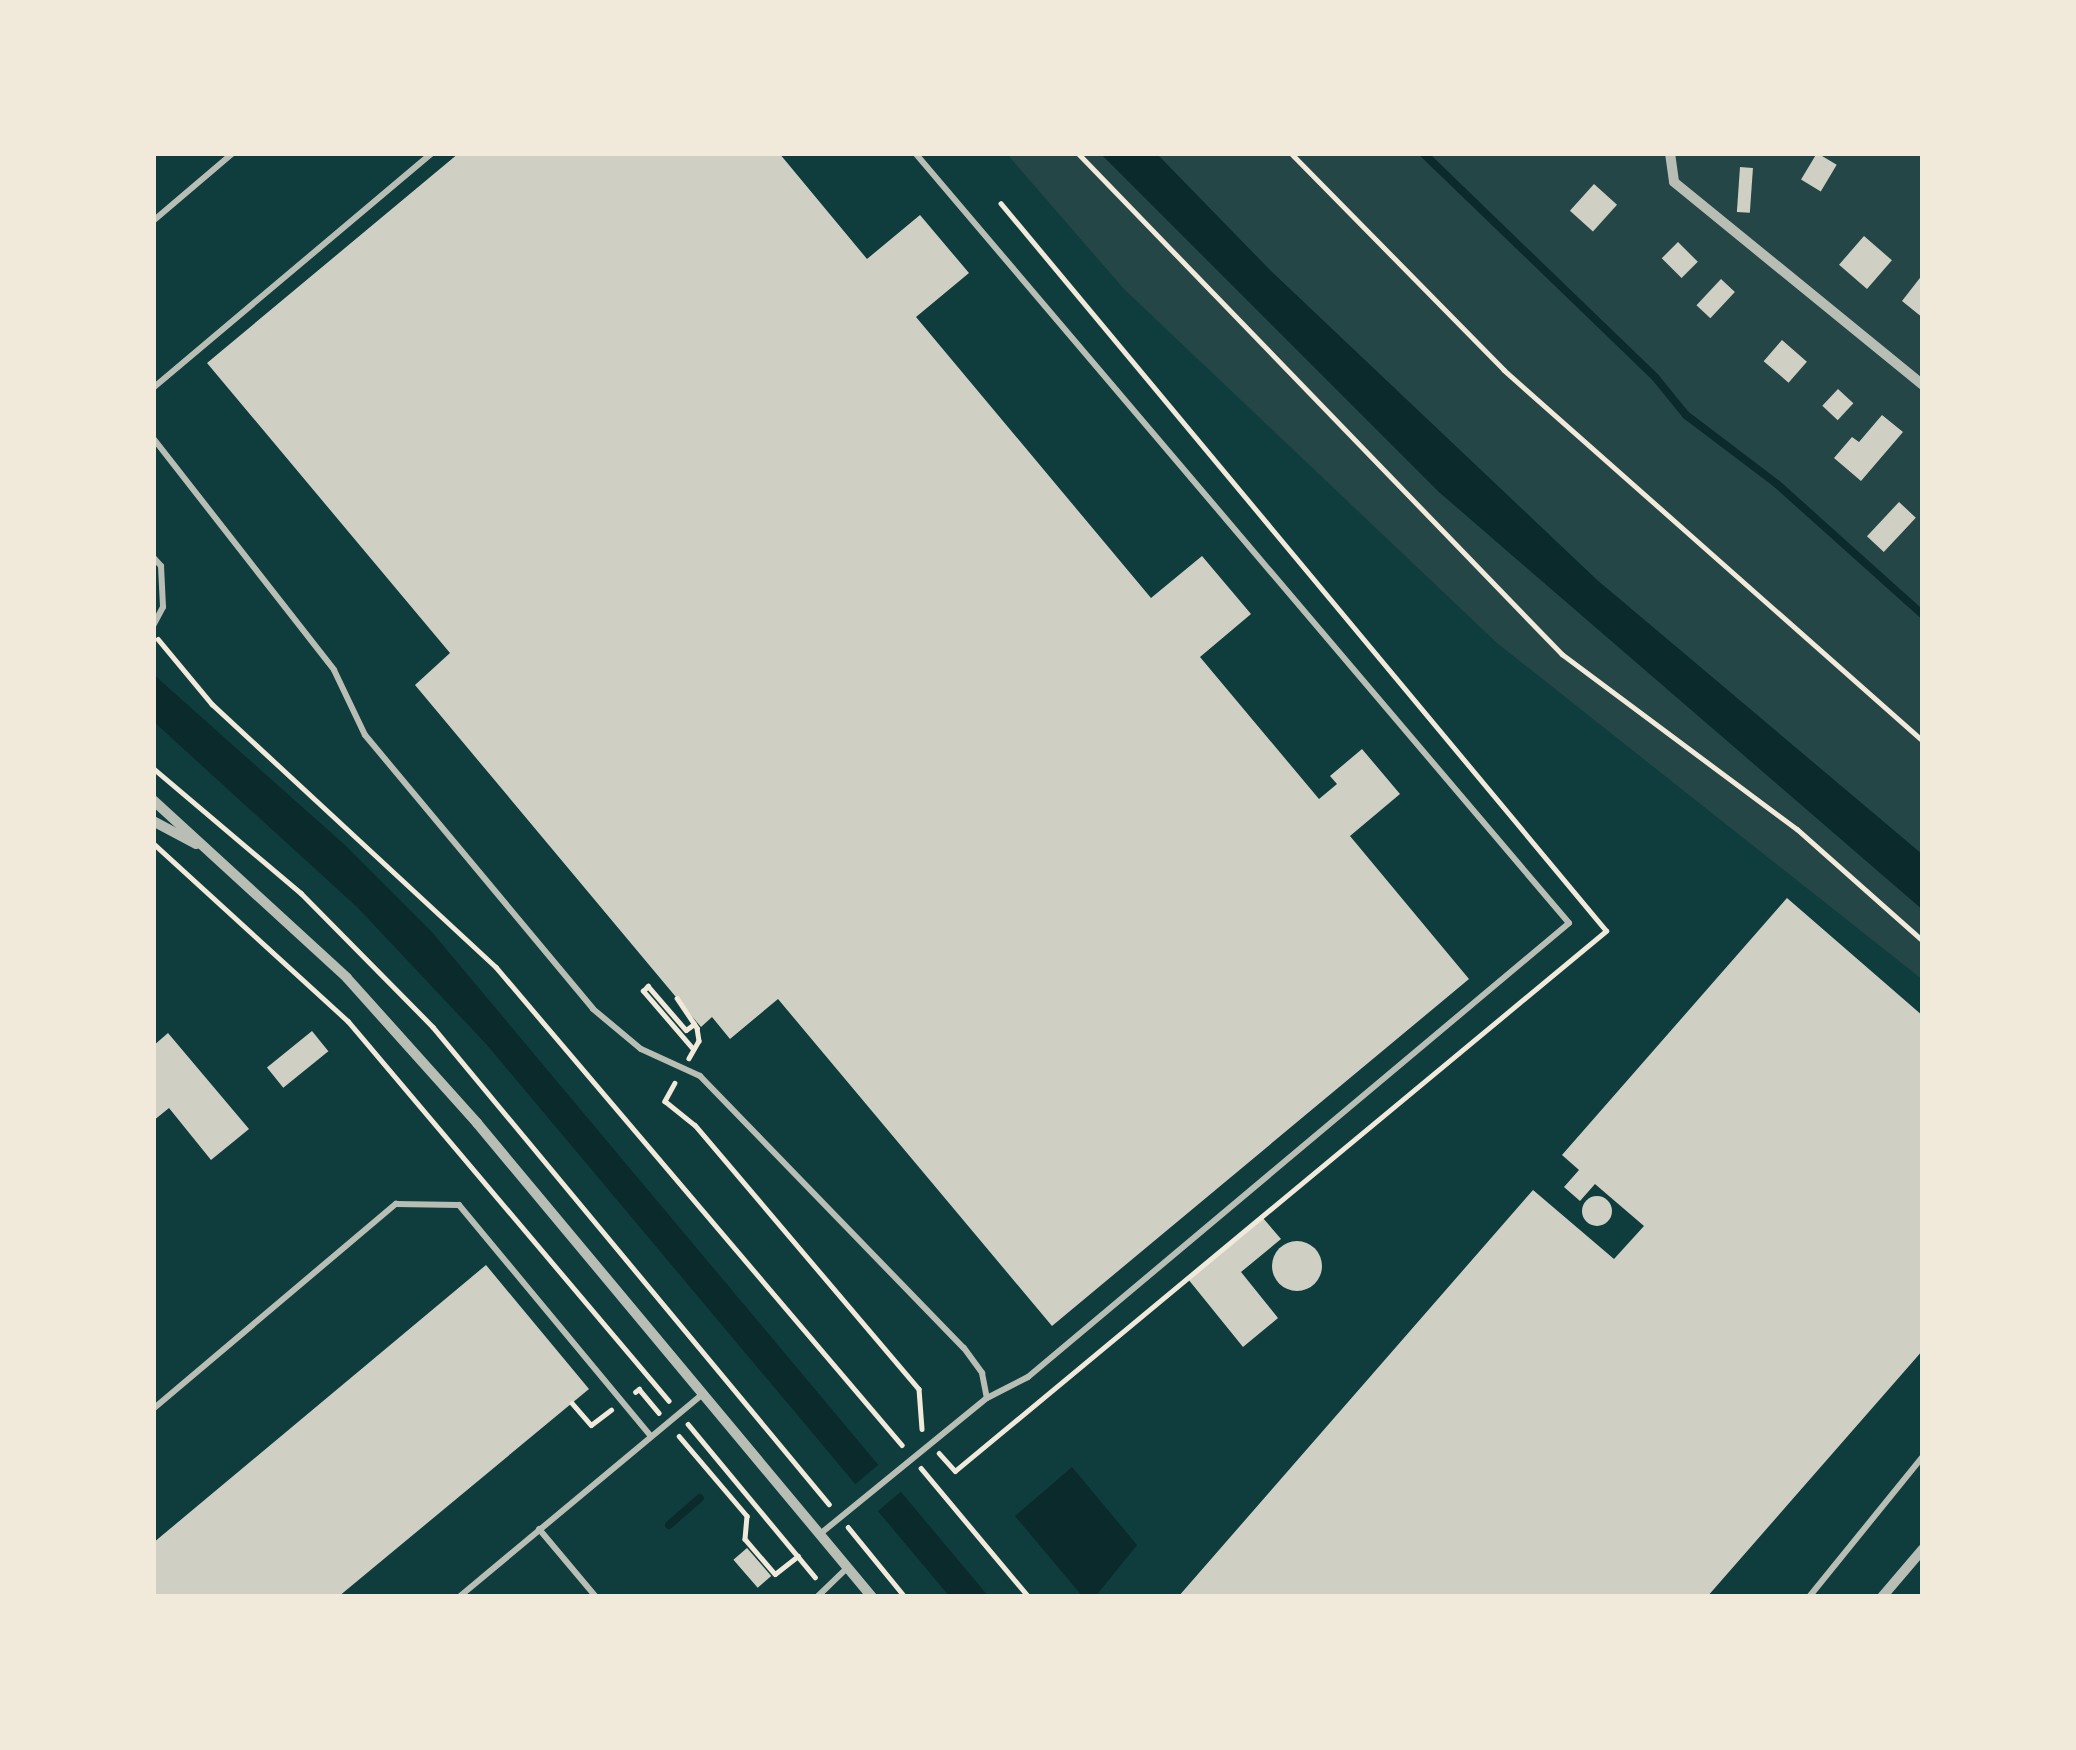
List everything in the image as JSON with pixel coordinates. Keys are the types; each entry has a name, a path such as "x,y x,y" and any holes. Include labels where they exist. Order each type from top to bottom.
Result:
{"street":[{"path":"1670,153 1674,182 1923,385"},
{"path":"153,800 347,978 872,1597"},
{"path":"153,821 209,851"},
{"path":"1882,1597 1923,1549"}],"lane":[{"path":"153,221 233,153"},
{"path":"153,388 432,153"},
{"path":"820,1534 987,1397 1028,1377 1569,923 915,153"},
{"path":"153,438 334,670 365,735 593,1009 641,1049 700,1076 964,1348 982,1372 987,1397"},
{"path":"153,557 161,566 163,607 153,630"},
{"path":"153,1409 396,1204 459,1205 650,1436"},
{"path":"459,1597 703,1394"},
{"path":"1809,1597 1923,1456"},
{"path":"539,1529 596,1597"},
{"path":"817,1597 848,1567"}],"path":[{"path":"1078,153 1562,654 1797,829 1923,941"},
{"path":"1291,153 1504,370 1923,740"},
{"path":"676,998 694,1024 699,1041 665,1100 695,1125 919,1389 921,1427 955,1471 1606,931 1001,204"},
{"path":"153,630 212,704 496,968 910,1463 1029,1597"},
{"path":"153,768 301,892 402,993 905,1597"},
{"path":"153,843 348,1021 826,1589"},
{"path":"694,1024 686,1030 648,986 643,991 694,1050"},
{"path":"572,1403 591,1425 639,1389 747,1516 745,1539 775,1574 798,1556"}],"shaded area":[{"path":"1006,153 1100,153 1439,492 1923,910 1923,980 1497,643 1124,289"},
{"path":"1100,153 1156,153 1271,271 1597,580 1923,855 1923,910 1439,492"},
{"path":"1156,153 1923,153 1923,855 1597,580 1259,260"},
{"path":"153,674 346,846 431,931 989,1597 950,1597 487,1045 357,907 153,721"},
{"path":"1072,1467 1137,1545 1095,1597 1083,1597 1015,1516"}],"pier":[{"path":"883,1461 905,1488 874,1514 852,1487"}],"building":[{"path":"459,153 779,153 867,259 920,215 969,273 916,317 1151,598 1202,556 1251,614 1200,657 1319,799 1337,784 1330,776 1362,749 1400,794 1350,836 1469,979 1052,1326 778,999 730,1039 712,1017 701,1027 415,685 450,653 207,363"},
{"path":"1817,153 1837,165 1821,191 1801,180"},
{"path":"1740,167 1753,168 1750,213 1737,212"},
{"path":"1594,184 1617,205 1593,231 1570,211"},
{"path":"1864,236 1892,260 1867,289 1839,265"},
{"path":"1678,242 1698,262 1682,278 1662,258"},
{"path":"1923,274 1923,318 1902,301"},
{"path":"1721,279 1735,292 1710,318 1696,305"},
{"path":"1782,340 1807,362 1789,383 1764,361"},
{"path":"1838,389 1853,403 1838,420 1822,406"},
{"path":"1882,415 1903,432 1861,481 1834,458 1852,437 1859,442"},
{"path":"1899,502 1916,518 1884,552 1867,536"},
{"path":"1787,898 1923,1016 1923,1350 1707,1597 1178,1597 1533,1190 1614,1259 1644,1226 1595,1184 1580,1201 1564,1187 1579,1170 1562,1155"},
{"path":"312,1031 328,1051 283,1088 267,1068"},
{"path":"168,1033 249,1129 211,1160 169,1108 153,1121 153,1046"},
{"path":"1597,1196 1608,1200 1612,1211 1608,1222 1597,1226 1586,1222 1582,1211 1586,1200"},
{"path":"1263,1218 1281,1239 1241,1272 1278,1318 1243,1347 1188,1279"},
{"path":"1297,1241 1315,1248 1322,1266 1315,1284 1297,1291 1279,1284 1272,1266 1279,1248"},
{"path":"486,1265 589,1389 338,1597 153,1597 153,1543"},
{"path":"747,1548 771,1576 758,1588 733,1560"}],"waterway":[{"path":"1423,153 1655,377 1686,415 1777,484 1923,615"},
{"path":"669,1525 700,1498"}]}
